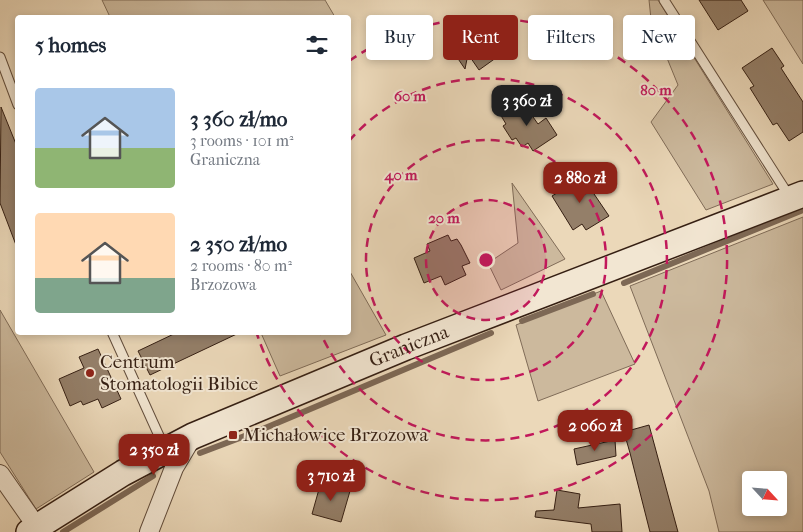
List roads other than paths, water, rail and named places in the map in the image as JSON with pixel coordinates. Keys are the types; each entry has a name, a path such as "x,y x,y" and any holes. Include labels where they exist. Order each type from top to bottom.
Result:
{"street":[{"name":"Graniczna","path":"33,529 123,473 165,449 193,436 406,347 797,196"},
{"path":"149,532 174,468 193,436"},
{"path":"0,474 33,529"}],"lane":[{"path":"664,0 797,196"},
{"path":"0,57 15,97"},
{"path":"113,335 165,449"}],"waterway":[{"path":"624,283 803,210"},
{"path":"522,321 593,294"},
{"path":"200,453 258,431 491,333"},
{"path":"63,532 153,476"}],"place":[{"name":"Centrum Stomatologii Bibice","path":"90,373"},
{"name":"Michałowice Brzozowa","path":"233,435"}]}
